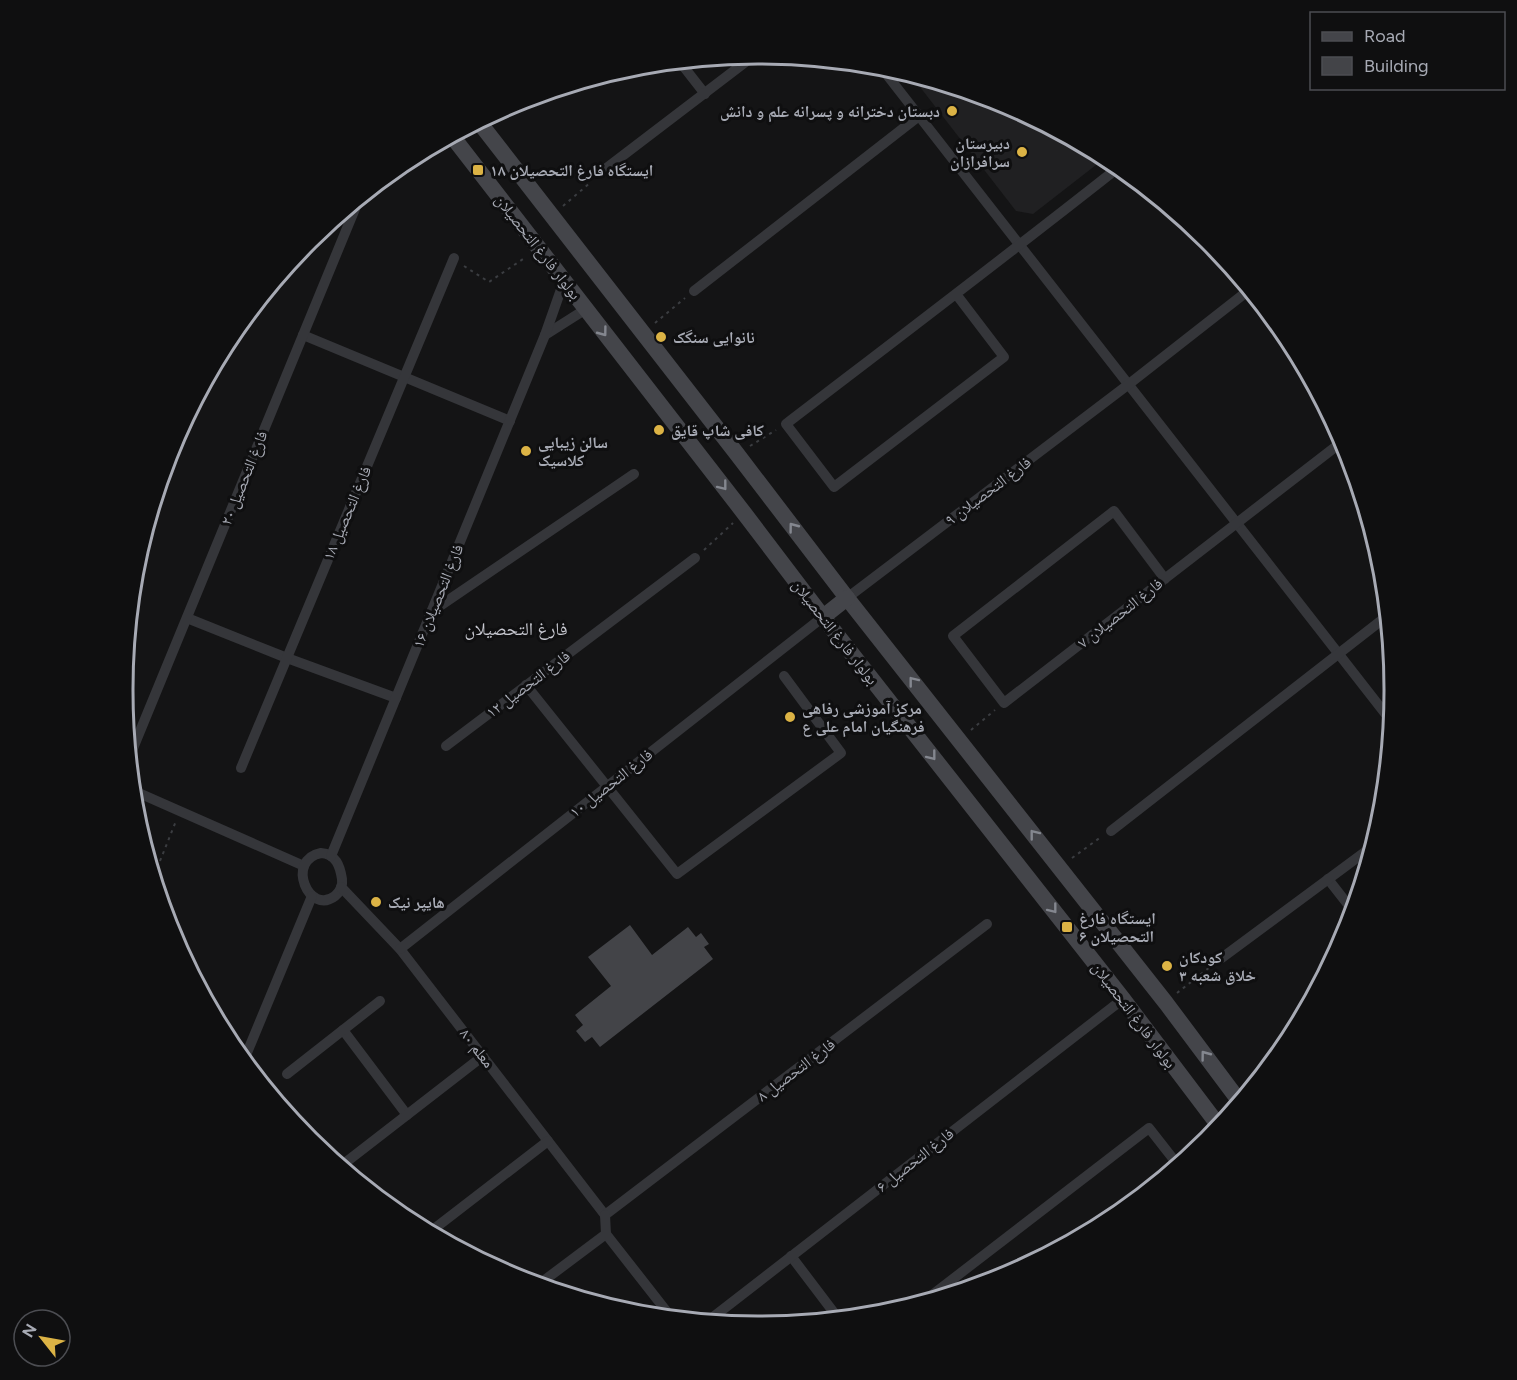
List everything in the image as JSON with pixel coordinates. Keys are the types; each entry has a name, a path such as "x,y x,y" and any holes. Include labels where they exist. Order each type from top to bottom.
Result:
{"main road":[{"name":"بولوار فارغ التحصیلان","path":"484,128 1235,1095"},
{"name":"بولوار فارغ التحصیلان","path":"457,142 1213,1119"},
{"path":"823,617 847,598"}],"street":[{"path":"600,173 742,65"},
{"path":"686,69 705,94"},
{"path":"890,79 1383,711"},
{"path":"694,291 919,116"},
{"path":"956,294 1004,357 834,487 786,424 1111,173"},
{"name":"فارغ التحصیل ۲۰","path":"135,743 353,215"},
{"name":"فارغ التحصیل ۱۸","path":"242,768 454,258"},
{"name":"فارغ التحصیلان ۱۶","path":"331,856 545,336 564,281"},
{"name":"فارغ التحصیلان ۹","path":"847,598 1243,295"},
{"path":"545,336 586,309"},
{"path":"303,335 510,421"},
{"name":"فارغ التحصیلان ۷","path":"1004,703 1334,448"},
{"path":"431,612 634,474"},
{"path":"1004,703 953,636 1114,511 1165,579"},
{"name":"فارغ التحصیل ۱۲","path":"446,746 695,558"},
{"name":"فارغ التحصیل ۱۰","path":"400,949 823,617"},
{"path":"187,618 396,698"},
{"path":"1111,831 1380,621"},
{"path":"526,685 677,874 841,753 784,676"},
{"path":"142,794 304,866"},
{"path":"326,853 331,856 338,863 343,882 334,897 317,899 306,888 304,866 306,861 315,854 326,853"},
{"path":"1219,960 1362,854"},
{"path":"1328,879 1346,903"},
{"name":"معلم ۸۰","path":"341,887 400,949 605,1215"},
{"path":"248,1051 312,896"},
{"name":"فارغ التحصیل ۸","path":"605,1215 987,924"},
{"name":"فارغ التحصیل ۶","path":"717,1314 1123,999"},
{"path":"287,1074 380,1001"},
{"path":"343,1030 407,1115"},
{"path":"347,1161 483,1056"},
{"path":"942,1287 1149,1128 1173,1158"},
{"path":"437,1226 548,1141"},
{"path":"605,1215 606,1234 664,1308"},
{"path":"547,1278 606,1234"},
{"path":"791,1257 832,1311"}],"path":[{"path":"552,215 600,173"},
{"path":"454,258 489,282 539,248"},
{"path":"644,333 694,291"},
{"path":"737,454 786,424"},
{"path":"695,558 744,513"},
{"path":"960,739 1004,703"},
{"path":"158,865 180,810"},
{"path":"1060,867 1111,831"},
{"path":"1166,1003 1219,960"}],"shaded area":[{"name":"دبیرستان سرافرازان","path":"919,86 998,112 1071,148 1097,164 1033,214 1016,211"}],"building":[{"path":"630,925 652,955 688,927 696,937 701,933 709,944 704,947 713,959 600,1047 592,1037 585,1042 576,1031 583,1025 575,1015 611,986 588,957"}],"place":[{"name":"دبستان دخترانه و پسرانه علم و دانش","path":"952,111"},
{"name":"دبیرستان سرافرازان","path":"1022,152"},
{"name":"ایستگاه فارغ التحصیلان ۱۸","path":"478,170"},
{"name":"نانوایی سنگک","path":"661,337"},
{"name":"کافی شاپ قایق","path":"659,430"},
{"name":"سالن زیبایی کلاسیک","path":"526,451"},
{"name":"مرکز آموزشی رفاهی فرهنگیان امام علی ع","path":"790,717"},
{"name":"هایپر نیک","path":"376,902"},
{"name":"ایستگاه فارغ التحصیلان ۶","path":"1067,927"},
{"name":"کودکان خلاق شعبه ۳","path":"1167,966"}],"district":[{"name":"فارغ التحصیلان","path":"516,629"}]}
